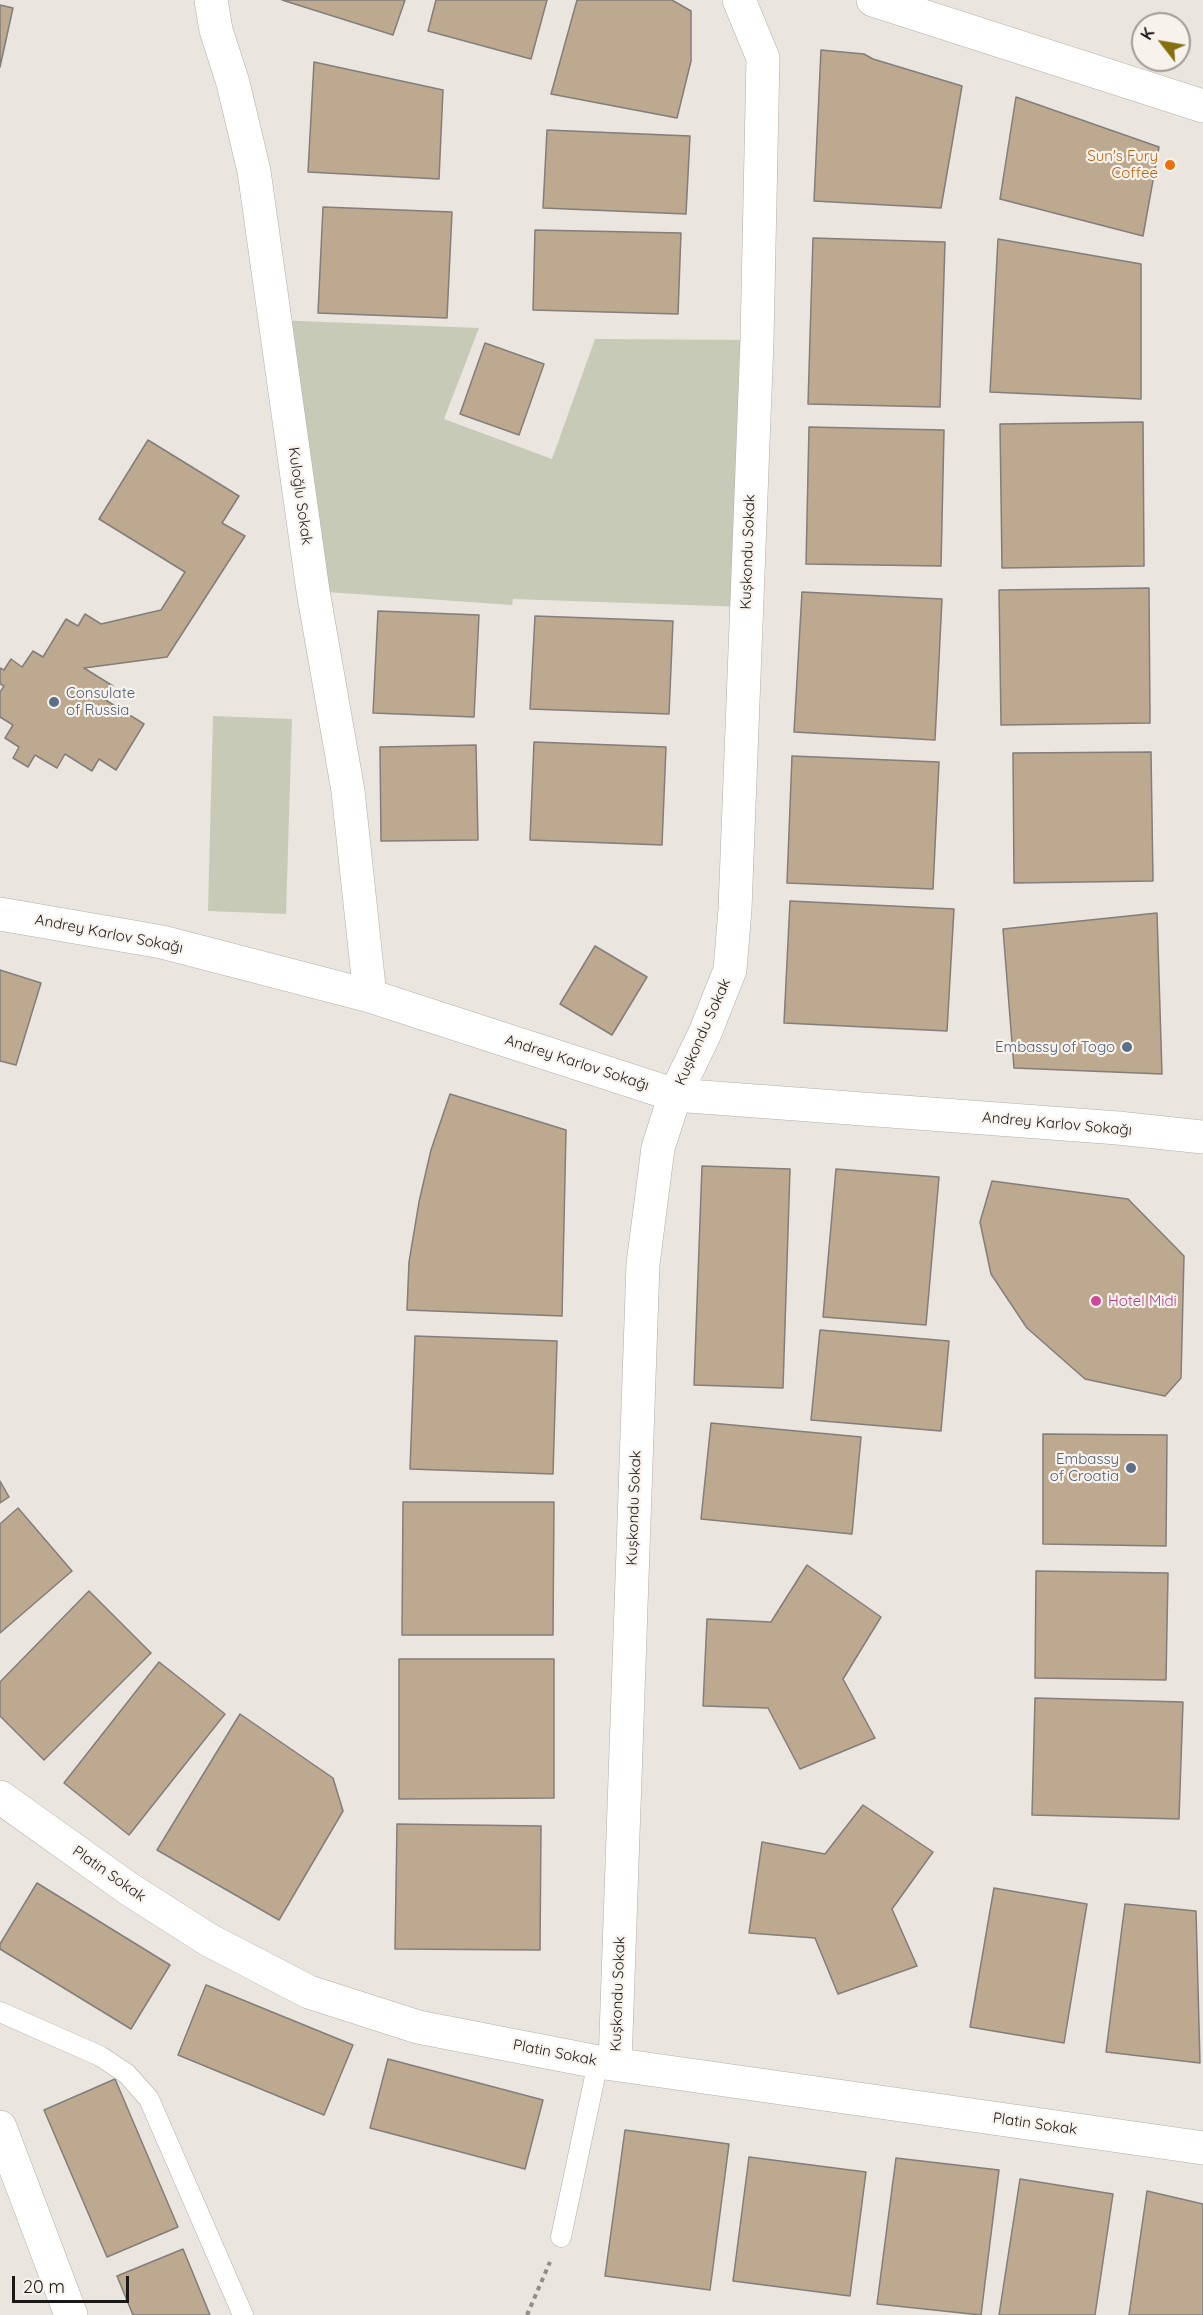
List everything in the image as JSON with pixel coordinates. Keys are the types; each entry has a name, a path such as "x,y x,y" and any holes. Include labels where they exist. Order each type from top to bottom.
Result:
{"street":[{"name":"Kuloğlu Sokak","path":"211,0 216,30 233,83 254,171 313,591 348,791 370,996"},
{"name":"Kuşkondu Sokak","path":"607,2063 643,1264 658,1148 675,1095 705,1033 730,970 735,909 757,340 763,58 739,0"},
{"path":"873,0 1203,106"},
{"name":"Andrey Karlov Sokağı","path":"0,914 162,942 370,996 675,1095 1118,1128 1203,1137"},
{"name":"Platin Sokak","path":"0,1797 129,1889 209,1940 309,1992 418,2027 607,2063 1203,2148"},
{"path":"0,2127 71,2315"}],"lane":[{"path":"0,2012 100,2056 127,2074 149,2098 243,2315"},
{"path":"561,2237 607,2063"}],"path":[{"path":"527,2315 561,2237"}],"green space":[{"path":"275,320 479,328 444,419 552,459 595,339 757,340 746,607 513,599 512,605 313,591"},
{"path":"213,716 292,719 286,914 208,911"}],"building":[{"path":"282,0 405,0 393,35"},
{"path":"436,0 547,0 531,59 428,31"},
{"path":"577,0 672,0 691,11 691,61 677,118 551,94"},
{"path":"0,5 13,8 0,67"},
{"path":"821,50 864,54 873,59 962,86 941,208 814,201"},
{"path":"314,62 443,90 439,179 308,172"},
{"path":"1016,97 1159,147 1143,236 1000,199"},
{"path":"547,130 690,136 686,214 543,208"},
{"path":"323,207 452,212 447,318 318,313"},
{"path":"535,230 681,233 678,314 533,310"},
{"path":"813,238 945,242 940,407 808,404"},
{"path":"998,239 1141,264 1141,399 990,392"},
{"path":"485,343 544,364 519,435 460,414"},
{"path":"1143,422 1144,566 1002,568 1000,424"},
{"path":"809,427 944,430 941,566 806,564"},
{"path":"148,440 239,496 222,523 245,536 167,657 84,668 113,686 104,699 144,724 116,770 99,759 92,771 65,754 57,768 35,755 28,767 13,758 19,747 5,738 13,725 0,717 0,692 4,686 0,684 0,668 4,670 11,659 22,667 33,651 43,657 66,619 78,626 85,614 101,624 161,610 185,572 99,519"},
{"path":"1149,588 1150,723 1001,725 999,590"},
{"path":"802,592 942,599 935,740 794,732"},
{"path":"378,611 479,615 474,717 373,713"},
{"path":"535,616 673,621 669,714 530,709"},
{"path":"534,742 666,747 662,845 530,840"},
{"path":"476,745 478,840 381,841 380,747"},
{"path":"1151,752 1153,881 1014,883 1013,753"},
{"path":"792,756 939,762 933,889 787,883"},
{"path":"790,901 954,909 947,1031 784,1023"},
{"path":"1157,913 1162,1074 1014,1068 1003,929"},
{"path":"595,946 647,977 612,1035 560,1004"},
{"path":"0,970 41,983 16,1065 0,1061"},
{"path":"450,1094 566,1130 562,1316 407,1310 409,1262 419,1202 431,1150"},
{"path":"702,1166 790,1169 783,1388 694,1385"},
{"path":"836,1169 939,1177 926,1325 823,1317"},
{"name":"Hotel Midi","path":"992,1181 1128,1199 1184,1256 1181,1378 1165,1396 1085,1379 1027,1328 991,1274 980,1222"},
{"path":"820,1330 949,1341 941,1431 811,1420"},
{"path":"415,1336 557,1341 553,1474 410,1469"},
{"path":"711,1423 861,1437 852,1534 701,1519"},
{"path":"1043,1434 1167,1435 1166,1546 1043,1544"},
{"path":"0,1481 9,1497 0,1503"},
{"path":"403,1502 554,1502 553,1635 402,1635"},
{"path":"18,1508 72,1571 0,1633 0,1524"},
{"path":"807,1565 881,1617 843,1679 875,1738 800,1769 768,1708 703,1706 707,1619 771,1622"},
{"path":"1036,1571 1168,1573 1166,1680 1035,1678"},
{"path":"89,1591 151,1653 44,1760 0,1716 0,1682"},
{"path":"399,1659 554,1659 554,1798 399,1799"},
{"path":"159,1662 225,1714 129,1835 64,1783"},
{"path":"1035,1698 1183,1702 1179,1819 1032,1815"},
{"path":"240,1714 333,1778 343,1811 279,1920 157,1850"},
{"path":"863,1805 933,1852 892,1909 917,1966 838,1994 815,1938 749,1933 762,1842 825,1854"},
{"path":"397,1824 541,1826 540,1950 395,1949"},
{"path":"37,1883 170,1965 131,2029 0,1949 0,1944"},
{"path":"994,1888 1087,1904 1064,2043 970,2027"},
{"path":"1125,1904 1196,1911 1200,2063 1106,2052"},
{"path":"206,1985 353,2045 324,2115 178,2055"},
{"path":"388,2059 543,2100 525,2169 370,2128"},
{"path":"115,2079 178,2227 107,2257 44,2110"},
{"path":"625,2130 729,2144 710,2290 605,2276"},
{"path":"749,2157 866,2172 850,2296 733,2281"},
{"path":"896,2158 999,2170 981,2315 877,2304"},
{"path":"1020,2179 1113,2194 1095,2315 999,2315"},
{"path":"1147,2191 1203,2204 1203,2315 1129,2315"},
{"path":"183,2249 210,2315 133,2315 117,2276"}],"place":[{"name":"Sun's Fury Coffee","path":"1170,165"},
{"name":"Consulate of Russia","path":"54,702"},
{"name":"Embassy of Togo","path":"1127,1047"},
{"name":"Hotel Midi","path":"1096,1301"},
{"name":"Embassy of Croatia","path":"1131,1468"}]}
